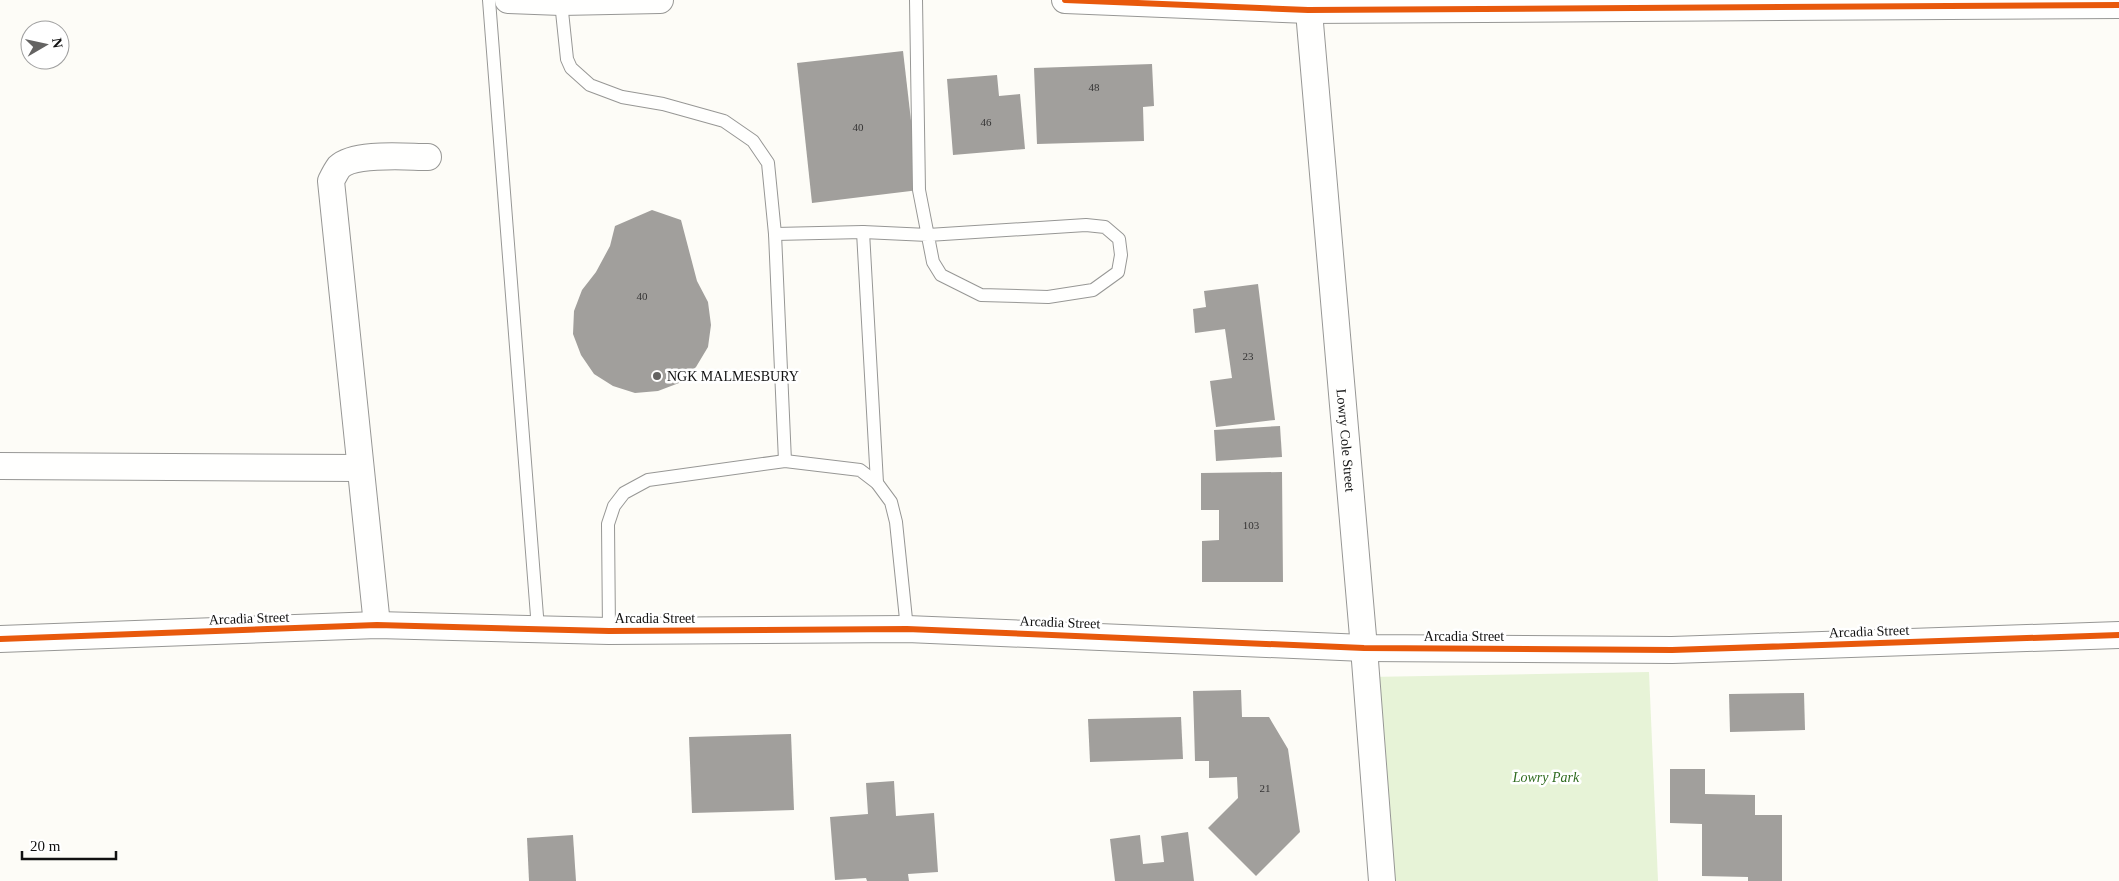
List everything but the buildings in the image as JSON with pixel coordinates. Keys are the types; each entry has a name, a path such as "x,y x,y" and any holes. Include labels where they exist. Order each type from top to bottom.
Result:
{"street":[{"path":"508,0 561,2 660,0"},
{"path":"1065,0 1308,5 2119,5"},
{"name":"Lowry Cole Street","path":"1308,5 1364,648 1382,881"},
{"path":"377,625 331,181 339,168 350,160 387,157 428,158"},
{"path":"0,466 360,468"},
{"name":"Arcadia Street","path":"0,640 377,625 610,631 907,629 1364,648 1672,650 2119,635"}],"lane":[{"path":"489,0 538,629"},
{"path":"775,234 863,232 928,235 1086,225 1105,227 1119,239 1121,255 1118,272 1093,290 1048,297 981,295 941,276 933,262 928,235 919,190 916,0"},
{"path":"561,2 567,59 571,68 590,85 622,97 663,104 724,121 753,141 768,164 775,234 784,461"},
{"path":"863,232 878,483"},
{"path":"610,631 608,524 614,506 624,493 648,480 784,461 860,470 878,483 891,502 896,522 907,629"}],"green space":[{"name":"Lowry Park","path":"1649,672 1658,881 1384,881 1368,677"}],"cycle path":[{"path":"1065,0 1308,10 2119,5"},
{"path":"0,639 377,625 609,631 907,629 1364,648 1672,650 2119,635"}],"place":[{"name":"NGK MALMESBURY","path":"657,376"}]}
